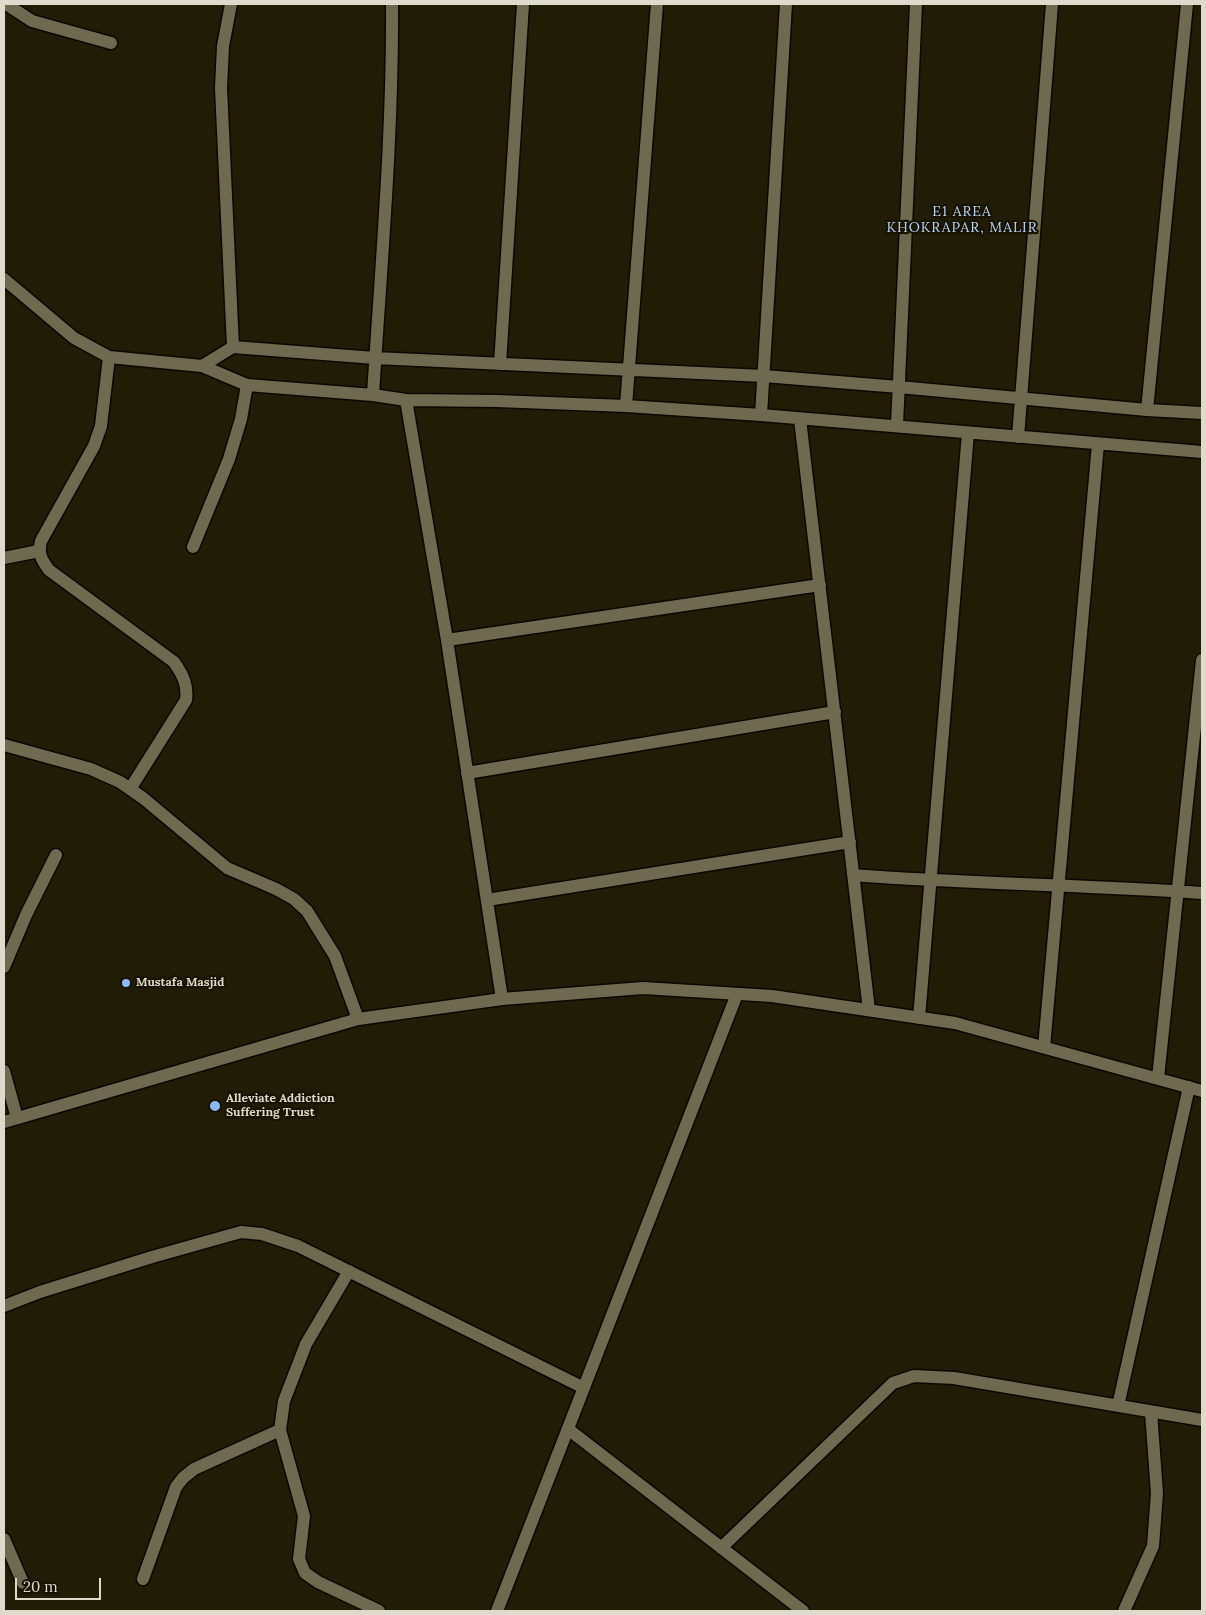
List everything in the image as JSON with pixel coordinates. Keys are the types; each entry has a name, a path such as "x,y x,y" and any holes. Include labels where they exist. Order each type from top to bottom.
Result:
{"street":[{"path":"6,4 32,21 111,42"},
{"path":"231,4 223,46 221,88 233,347"},
{"path":"373,395 388,163 392,4"},
{"path":"500,364 523,4"},
{"path":"626,406 657,4"},
{"path":"761,415 786,4"},
{"path":"897,425 916,4"},
{"path":"1018,437 1052,4"},
{"path":"1148,410 1187,4"},
{"path":"4,279 74,338 109,357 202,366 247,385 373,395 406,400 626,406 761,415 1202,452"},
{"path":"202,366 233,347 375,358 764,376 1148,410 1202,413"},
{"path":"109,357 101,426 94,446 41,541 39,551 41,559 49,570 174,662 184,675 187,690 186,700 130,789"},
{"path":"193,547 229,459 241,418 247,385"},
{"path":"406,400 447,640 502,999"},
{"path":"800,419 869,1010"},
{"path":"919,1018 968,433"},
{"path":"1044,1047 1098,444"},
{"path":"4,558 39,551"},
{"path":"447,640 820,585"},
{"path":"1158,1078 1202,660"},
{"path":"467,773 835,712"},
{"path":"4,745 91,769 120,782 227,868 276,889 294,899 307,911 336,956 358,1019"},
{"path":"486,900 850,842"},
{"path":"4,967 26,915 56,855"},
{"path":"853,875 930,881 1059,885 1202,894"},
{"path":"4,1122 358,1019 502,999 644,988 772,996 955,1022 1202,1091"},
{"path":"497,1611 737,994"},
{"path":"4,1071 17,1118"},
{"path":"1118,1406 1190,1087"},
{"path":"4,1306 40,1292 152,1257 241,1232 262,1234 298,1246 584,1388"},
{"path":"349,1271 306,1344 284,1401 280,1430 304,1516 300,1558 305,1572 318,1582 378,1611"},
{"path":"721,1548 893,1383 914,1376 954,1378 1202,1420"},
{"path":"1124,1611 1153,1546 1157,1493 1151,1412"},
{"path":"568,1429 803,1611"},
{"path":"143,1579 176,1486 183,1478 194,1468 280,1430"},
{"path":"4,1539 23,1583"}],"place":[{"name":"Mustafa Masjid","path":"126,983"},
{"name":"Alleviate Addiction Suffering Trust","path":"215,1106"}],"district":[{"name":"E1 AREA KHOKRAPAR, MALIR","path":"962,220"}]}
